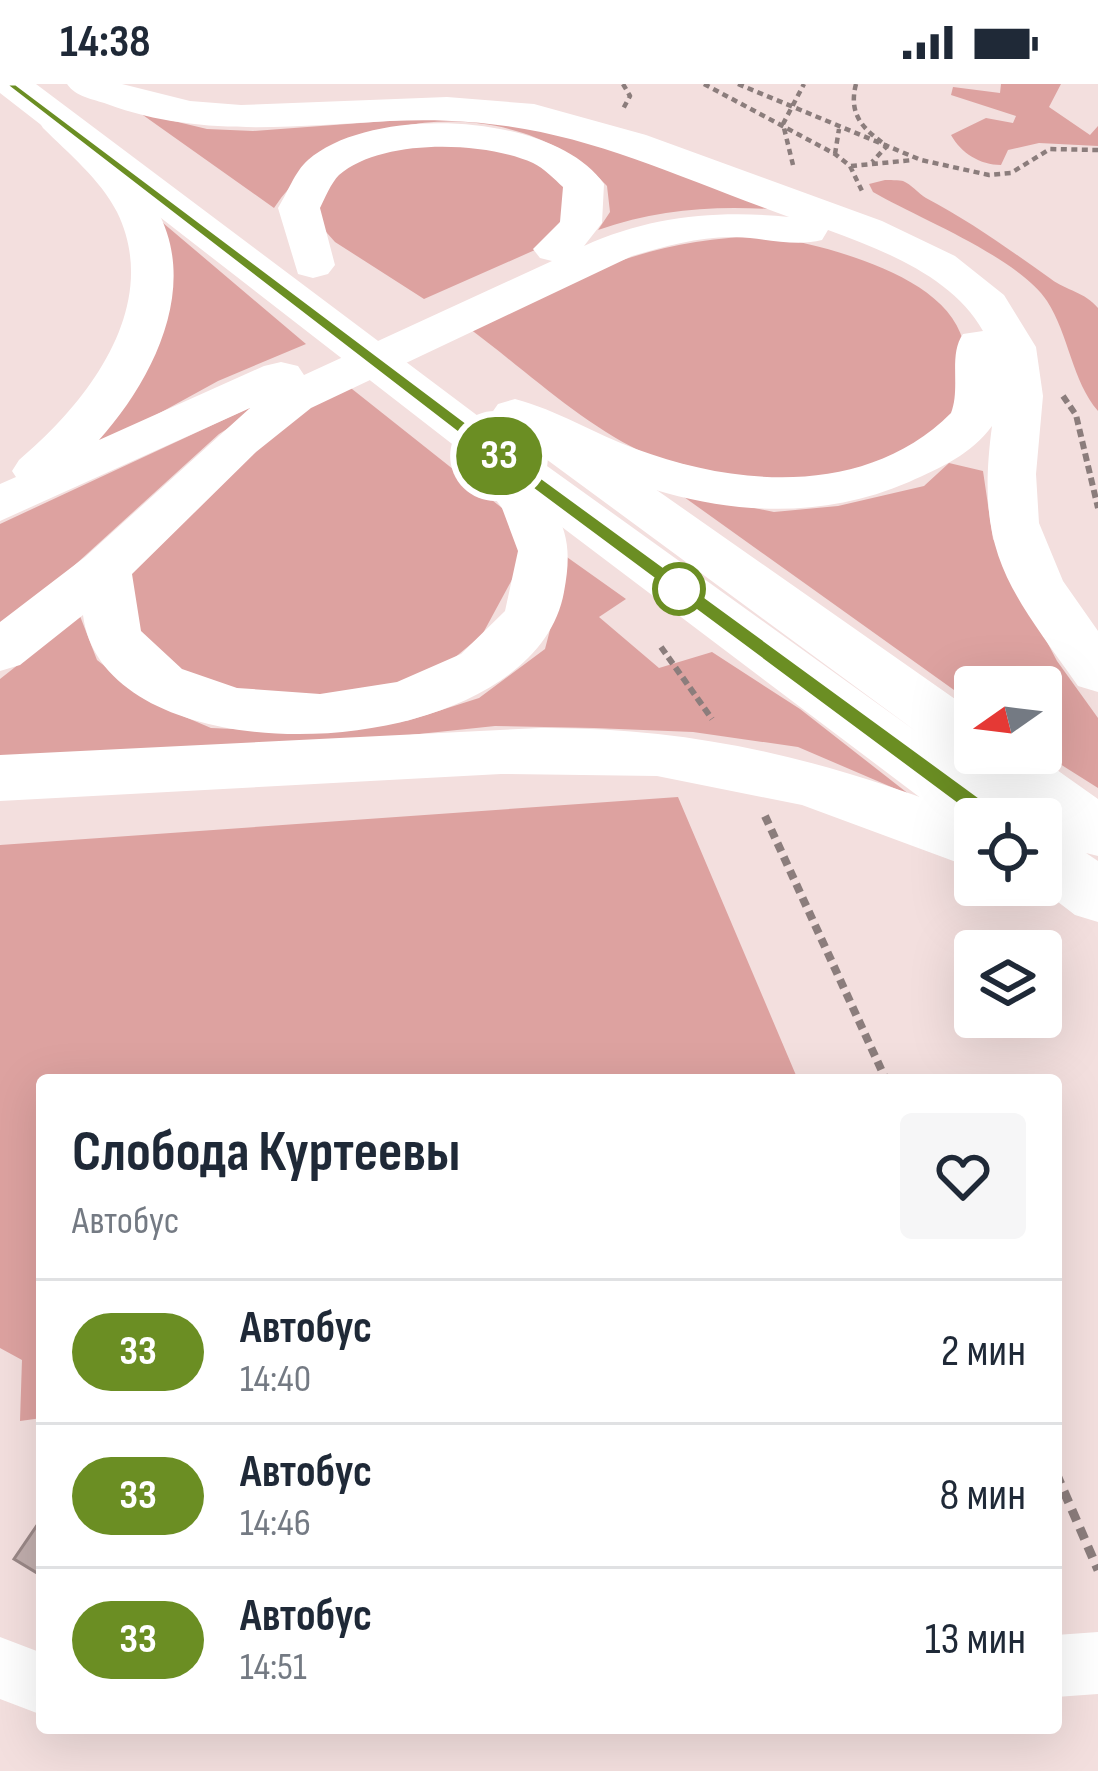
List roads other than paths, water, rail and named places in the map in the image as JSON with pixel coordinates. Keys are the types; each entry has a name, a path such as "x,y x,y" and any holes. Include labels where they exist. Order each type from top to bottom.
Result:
{"main road":[{"path":"12,84 60,102 310,280 966,798"},
{"path":"86,84 151,107 206,118 304,118 449,109 547,118 862,215 975,290 1006,329 1016,362 1013,523 1045,596 1098,672"},
{"path":"0,501 50,461 103,403 129,363 148,312 151,287 145,229 129,196 60,102"},
{"path":"310,280 296,227 302,193 312,178 363,147 418,136 512,139 564,160 577,173 588,202 580,226 555,249"},
{"path":"0,501 555,249 676,218 862,215"},
{"path":"0,651 104,570 238,442 294,398 617,247 676,230 764,224 820,233 884,258 924,282 959,311 979,344 1011,451"},
{"path":"473,409 677,482 759,495 816,491 902,467 944,445 976,418 985,392 979,344"},
{"path":"104,570 100,592 112,640 174,692 266,714 309,716 380,709 430,695 480,669 516,639 537,609 544,581 546,554 540,530 473,409"},
{"path":"473,409 954,729"},
{"path":"0,778 569,752 694,758 895,811 954,835"},
{"path":"1018,774 1098,832"},
{"path":"1062,869 1098,896"},
{"path":"1062,892 1098,913"}],"street":[{"path":"1062,1666 1098,1663"},
{"path":"0,1668 36,1682"}]}
